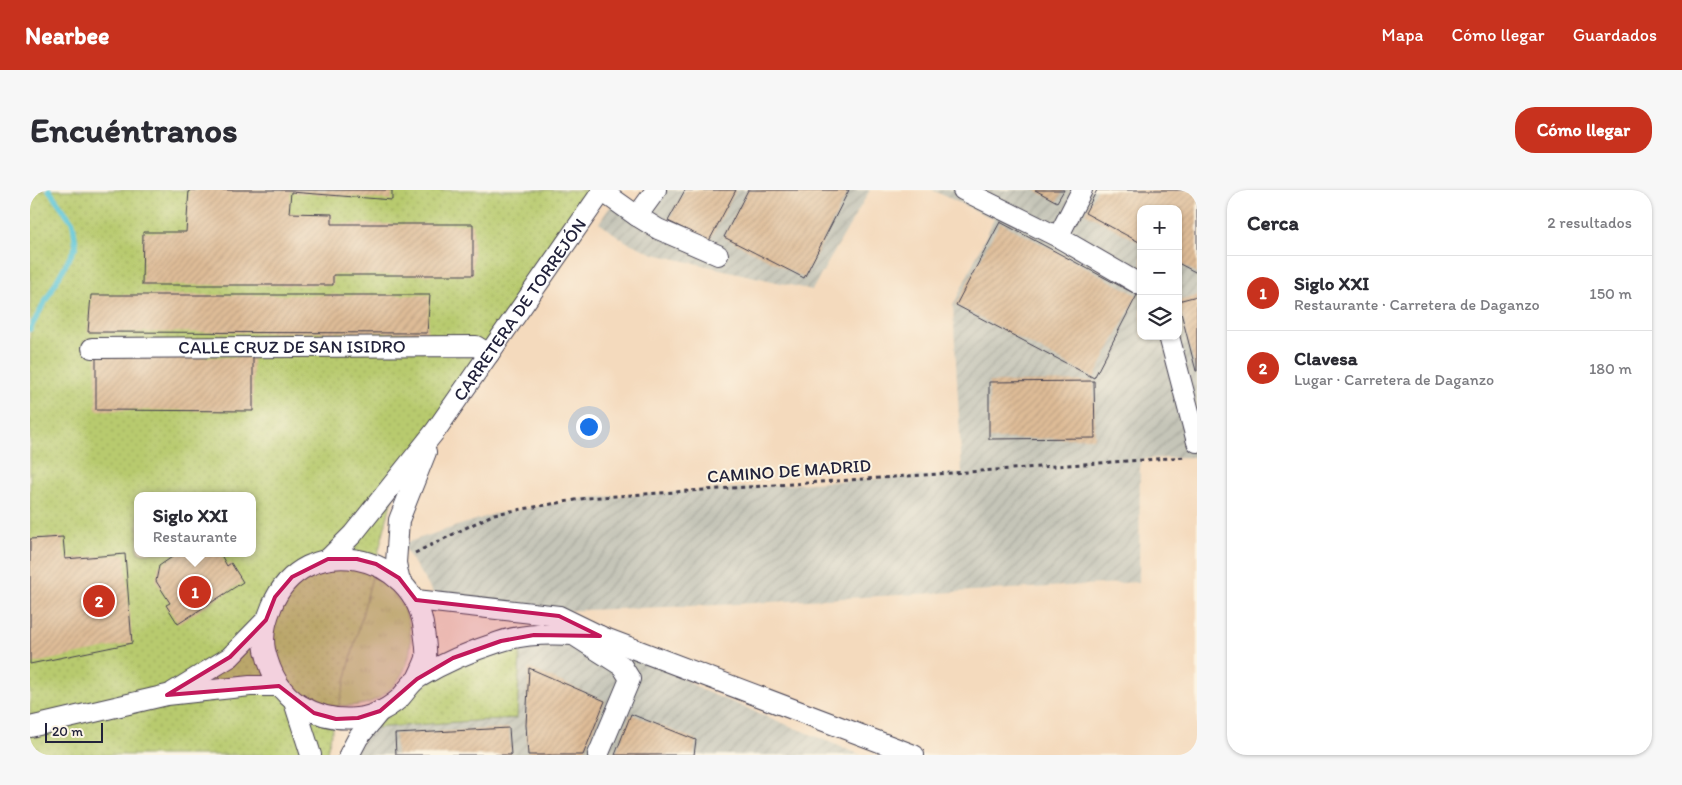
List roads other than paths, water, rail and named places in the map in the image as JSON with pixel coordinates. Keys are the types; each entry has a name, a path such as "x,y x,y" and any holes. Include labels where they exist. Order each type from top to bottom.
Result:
{"street":[{"path":"602,190 658,229 718,255"},
{"name":"CARRETERA DE TORREJÓN","path":"436,430 602,190"},
{"path":"637,216 656,190"},
{"path":"963,190 1058,237 1137,283"},
{"path":"1058,237 1082,190"},
{"path":"1170,340 1192,450"},
{"name":"CALLE CRUZ DE SAN ISIDRO","path":"92,348 476,346 489,354"},
{"path":"328,559 353,534 436,430"},
{"path":"417,679 426,658 423,620 416,600 398,570 398,520 436,430"},
{"path":"398,570 357,559 328,559 313,564 292,578 275,597 266,620 264,643 268,666 279,686 294,702 314,713 336,719 358,718 380,711 398,699 417,679 453,658 502,641 534,635 600,636"},
{"path":"416,600 559,616 600,636 914,755"},
{"path":"167,695 230,657 266,620"},
{"path":"575,636 622,666 630,679 598,755"},
{"path":"30,727 167,695 250,686 279,686"},
{"path":"294,702 311,755"},
{"path":"348,755 358,738 380,711"}],"waterway":[{"path":"30,329 76,246 73,223 49,190"}],"place":[{"name":"Siglo XXI","path":"195,592"},
{"name":"Clavesa","path":"99,601"}]}
